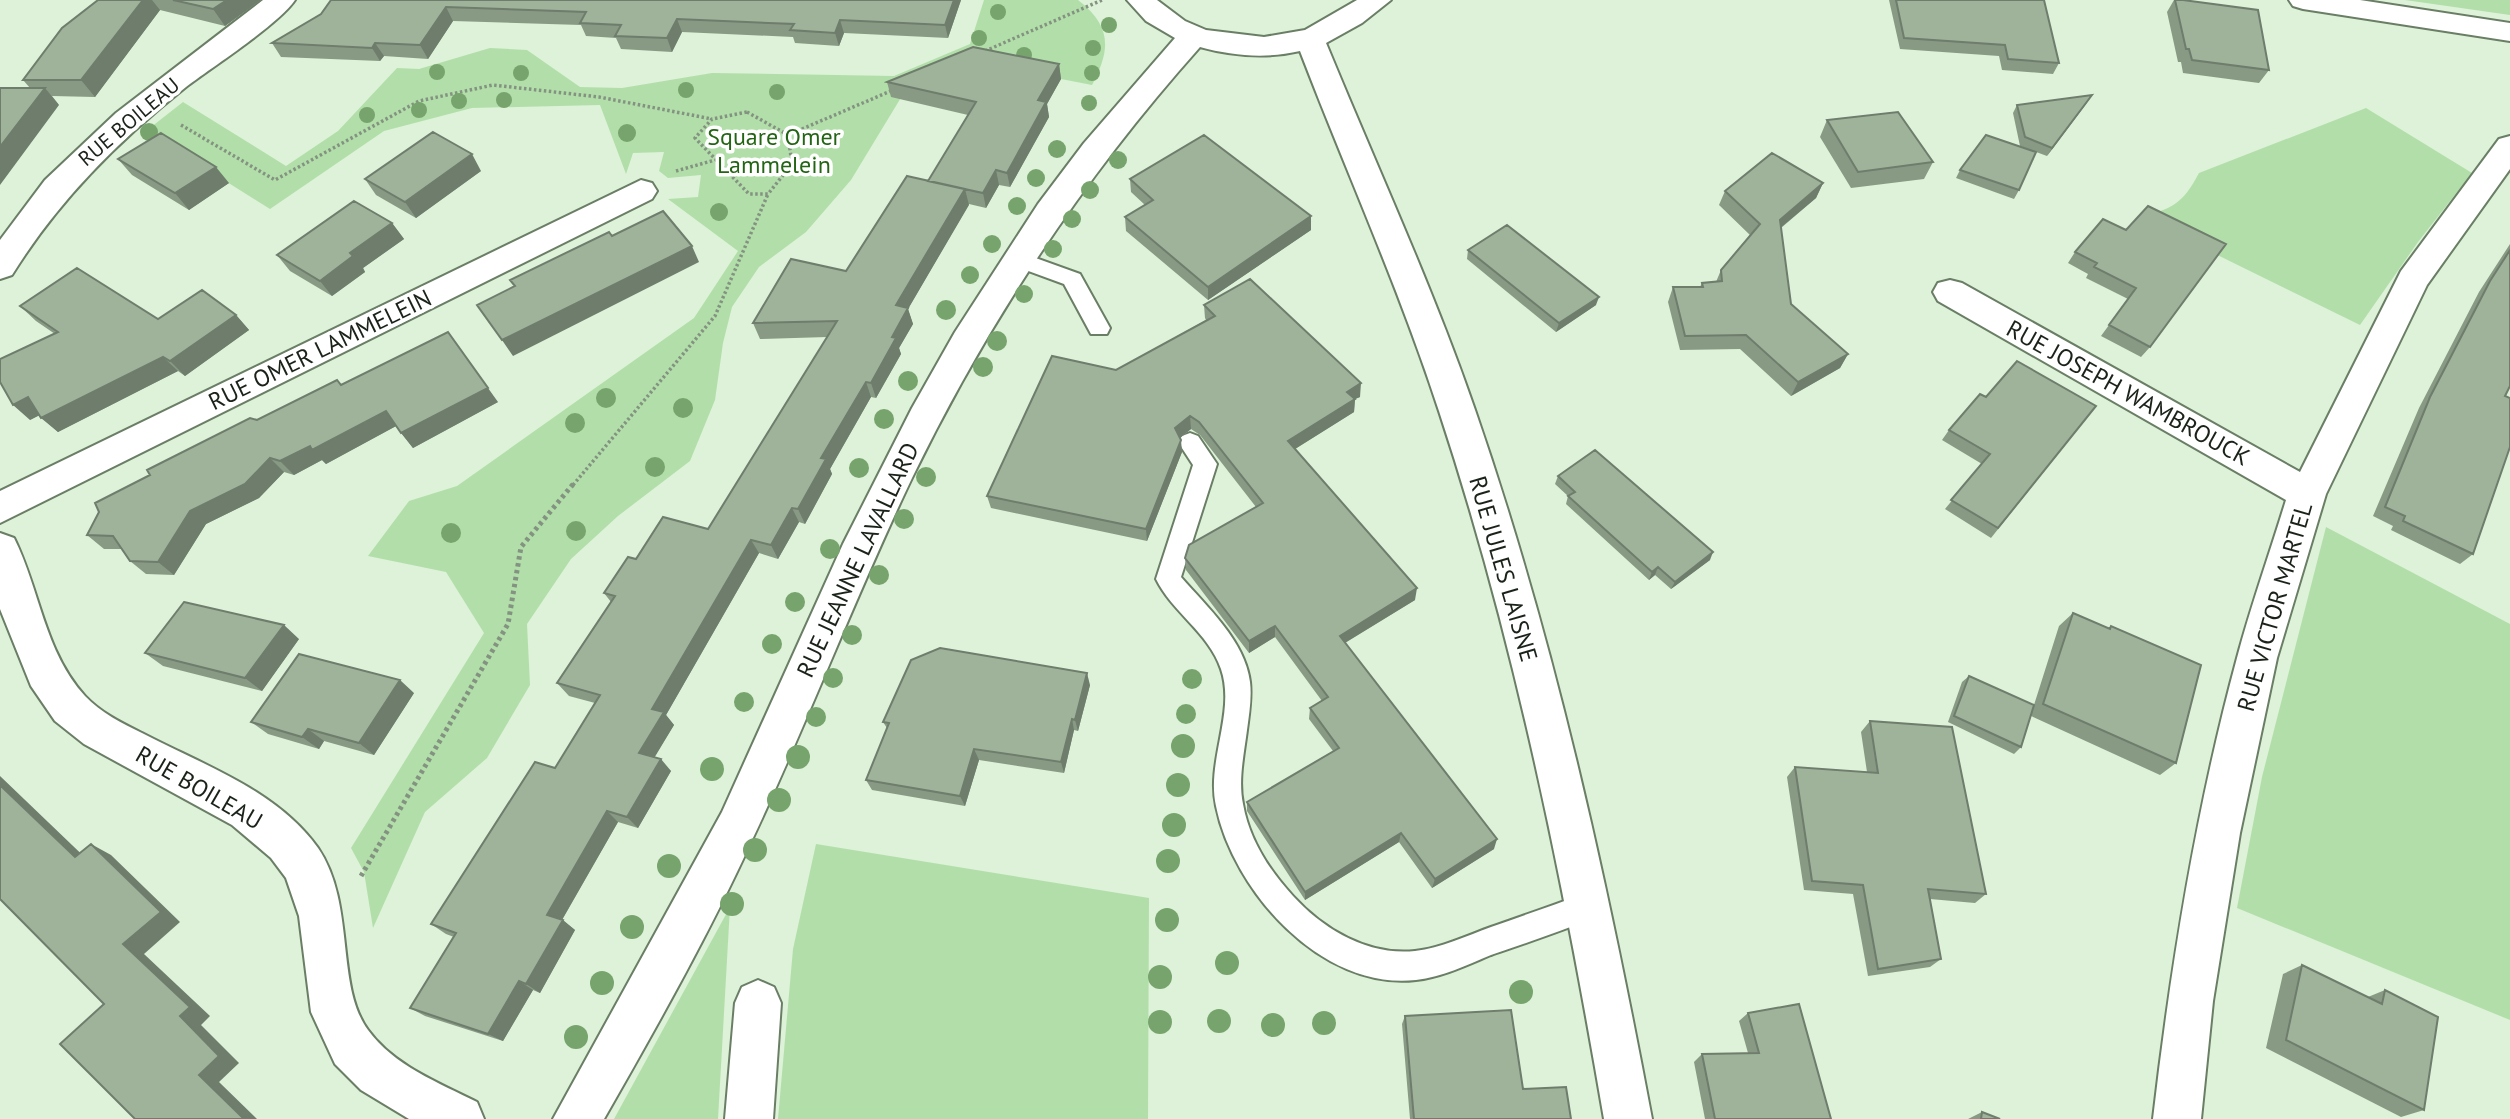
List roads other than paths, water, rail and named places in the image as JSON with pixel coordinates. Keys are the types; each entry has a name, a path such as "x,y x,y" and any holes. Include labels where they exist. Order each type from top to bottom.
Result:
{"street":[{"name":"RUE BOILEAU","path":"0,267 27,222 64,178 107,137 281,0"},
{"path":"1141,0 1157,16 1194,35 1246,46 1275,46 1310,39 1377,0"},
{"path":"2302,0 2510,32"},
{"name":"RUE JEANNE LAVALLARD","path":"577,1119 662,971 738,824 862,544 912,442 967,342 1019,260 1119,117 1194,35"},
{"name":"RUE JULES LAISNE","path":"1310,39 1407,274 1458,413 1521,625 1586,907 1628,1119"},
{"name":"RUE VICTOR MARTEL","path":"2177,1119 2190,1002 2218,833 2257,658 2307,494 2413,280 2510,146"},
{"name":"RUE OMER LAMMELEIN","path":"0,508 641,191"},
{"name":"RUE JOSEPH WAMBROUCK","path":"1950,292 2307,494"},
{"name":"RUE BOILEAU","path":"0,549 40,661 53,686 71,709 96,730 257,818 283,841 303,864 316,894 323,925 328,978 342,1034 363,1059 390,1083 460,1119"},
{"path":"749,1119 758,1003"}],"lane":[{"path":"1019,260 1072,279 1099,328"},
{"path":"1191,442 1205,464 1168,579 1228,654 1237,677 1238,697 1229,766 1229,804 1239,837 1257,871 1279,901 1306,928 1345,952 1405,966 1437,960 1586,907"}],"park label":[{"name":"Square Omer Lammelein","path":"774,151"}]}
